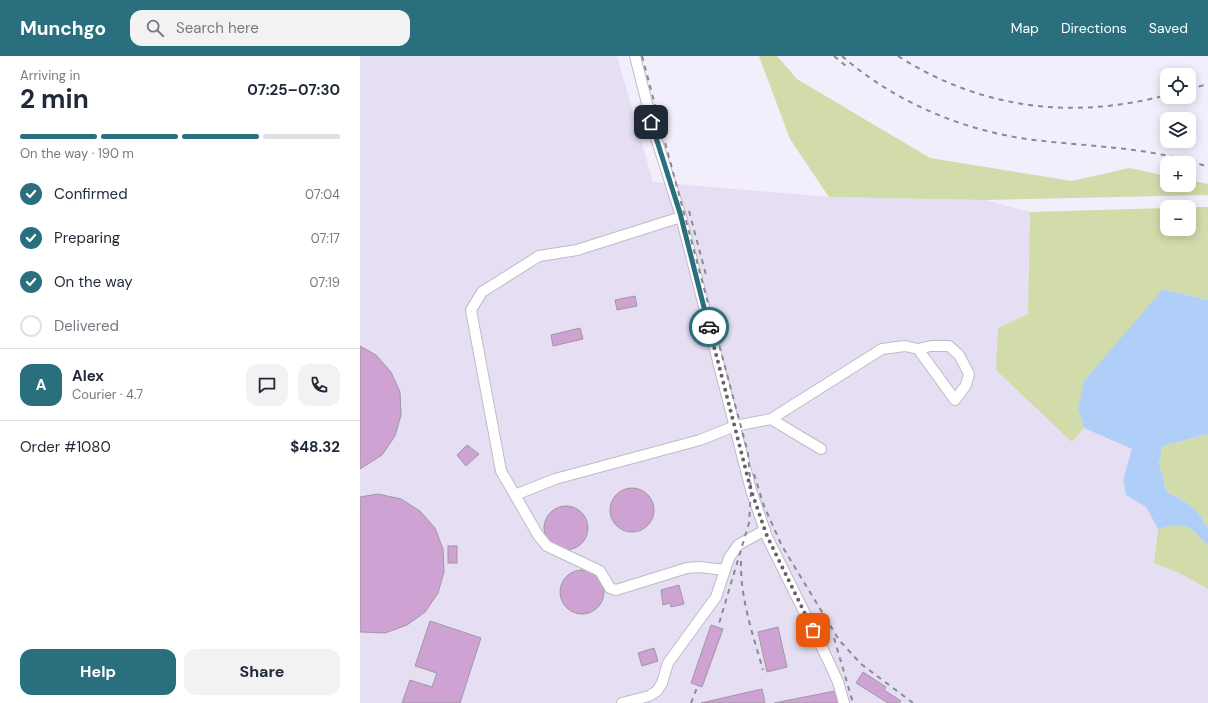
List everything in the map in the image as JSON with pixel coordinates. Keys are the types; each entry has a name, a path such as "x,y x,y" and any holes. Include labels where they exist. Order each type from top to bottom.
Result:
{"lane":[{"path":"635,56 655,135 681,217 751,490 765,530 838,682 844,703"},
{"path":"681,217 577,250 539,256 482,292 471,310 501,471 538,535 547,546 600,571 610,588 616,590 687,568 699,566 725,570"},
{"path":"515,495 555,479 700,440 735,426 771,419 882,349 905,346 918,349 931,346 949,346 959,355 969,374 966,385 954,400 918,349"},
{"path":"771,419 821,449"},
{"path":"622,703 649,696 657,691 662,683 668,663 716,597 729,558 738,545 765,530"}],"shaded area":[{"path":"360,56 617,56 653,182 829,197 985,200 1030,212 1028,314 998,328 1072,442 1084,428 1133,449 1123,480 1126,495 1146,507 1158,529 1154,563 1179,573 1208,589 1208,703 360,703"}],"green space":[{"path":"759,56 777,56 797,79 930,158 1072,181 1129,168 1160,175 1160,192 1196,192 1196,181 1208,184 1208,195 985,200 829,197 790,139"},
{"path":"1196,207 1208,207 1208,300 1163,289 1078,409 1084,428 1072,442 996,370 998,328 1028,314 1030,212 1160,208 1160,236 1196,236"},
{"path":"1208,434 1208,527 1196,510 1184,501 1167,492 1159,463 1163,446"},
{"path":"1177,524 1189,527 1208,545 1208,589 1179,573 1154,563 1158,529"}],"water":[{"path":"1163,289 1208,300 1208,434 1163,446 1159,463 1167,492 1184,501 1196,510 1208,527 1208,545 1196,533 1186,526 1176,525 1158,529 1146,507 1126,495 1123,480 1132,449 1084,428 1078,409 1084,381"}],"building":[{"path":"635,296 637,306 617,310 615,300"},
{"path":"580,328 583,339 553,346 551,335"},
{"path":"360,346 376,355 391,372 400,392 401,415 395,436 382,455 360,469"},
{"path":"467,445 479,454 466,466 457,455"},
{"path":"628,488 636,488 648,494 654,506 654,514 648,526 636,532 628,532 616,526 610,514 610,506 616,494"},
{"path":"378,494 401,499 420,511 435,528 443,549 444,572 438,593 425,612 407,625 385,633 360,632 360,497"},
{"path":"562,506 570,506 582,512 588,524 588,532 582,544 570,550 562,550 550,544 544,532 544,524 550,512"},
{"path":"448,546 457,546 457,563 448,563"},
{"path":"578,570 586,570 598,576 604,588 604,596 598,608 586,614 578,614 566,608 560,596 560,588 566,576"},
{"path":"679,585 684,604 671,607 670,603 663,605 661,590"},
{"path":"430,621 481,638 460,703 402,703 410,680 432,687 437,673 415,666"},
{"path":"711,625 723,629 702,687 691,683"},
{"path":"778,627 787,667 767,672 758,632"},
{"path":"654,648 658,661 642,666 638,653"},
{"path":"863,672 886,687 884,690 901,701 899,703 888,703 856,683"},
{"path":"762,689 765,703 701,703"},
{"path":"835,691 836,697 840,696 841,703 774,703"}],"railway":[{"path":"642,56 748,453 751,490 749,523 718,627"},
{"path":"834,56 846,66"},
{"path":"842,56 863,73 908,101 957,122 982,130 1034,140 1165,155 1208,167"},
{"path":"898,56 929,74 962,88 995,98 1028,105 1062,108 1097,107 1132,103 1160,97"},
{"path":"1196,87 1208,84"},
{"path":"689,211 706,275"},
{"path":"754,474 764,506 782,546 839,640 861,664 913,703"},
{"path":"741,561 741,575 745,603 751,630 763,670"},
{"path":"834,638 853,703"},
{"path":"691,703 698,685"}],"way so far":[{"path":"709,327 751,490 767,536 813,630"}],"route":[{"path":"651,122 680,213 709,327"}]}
